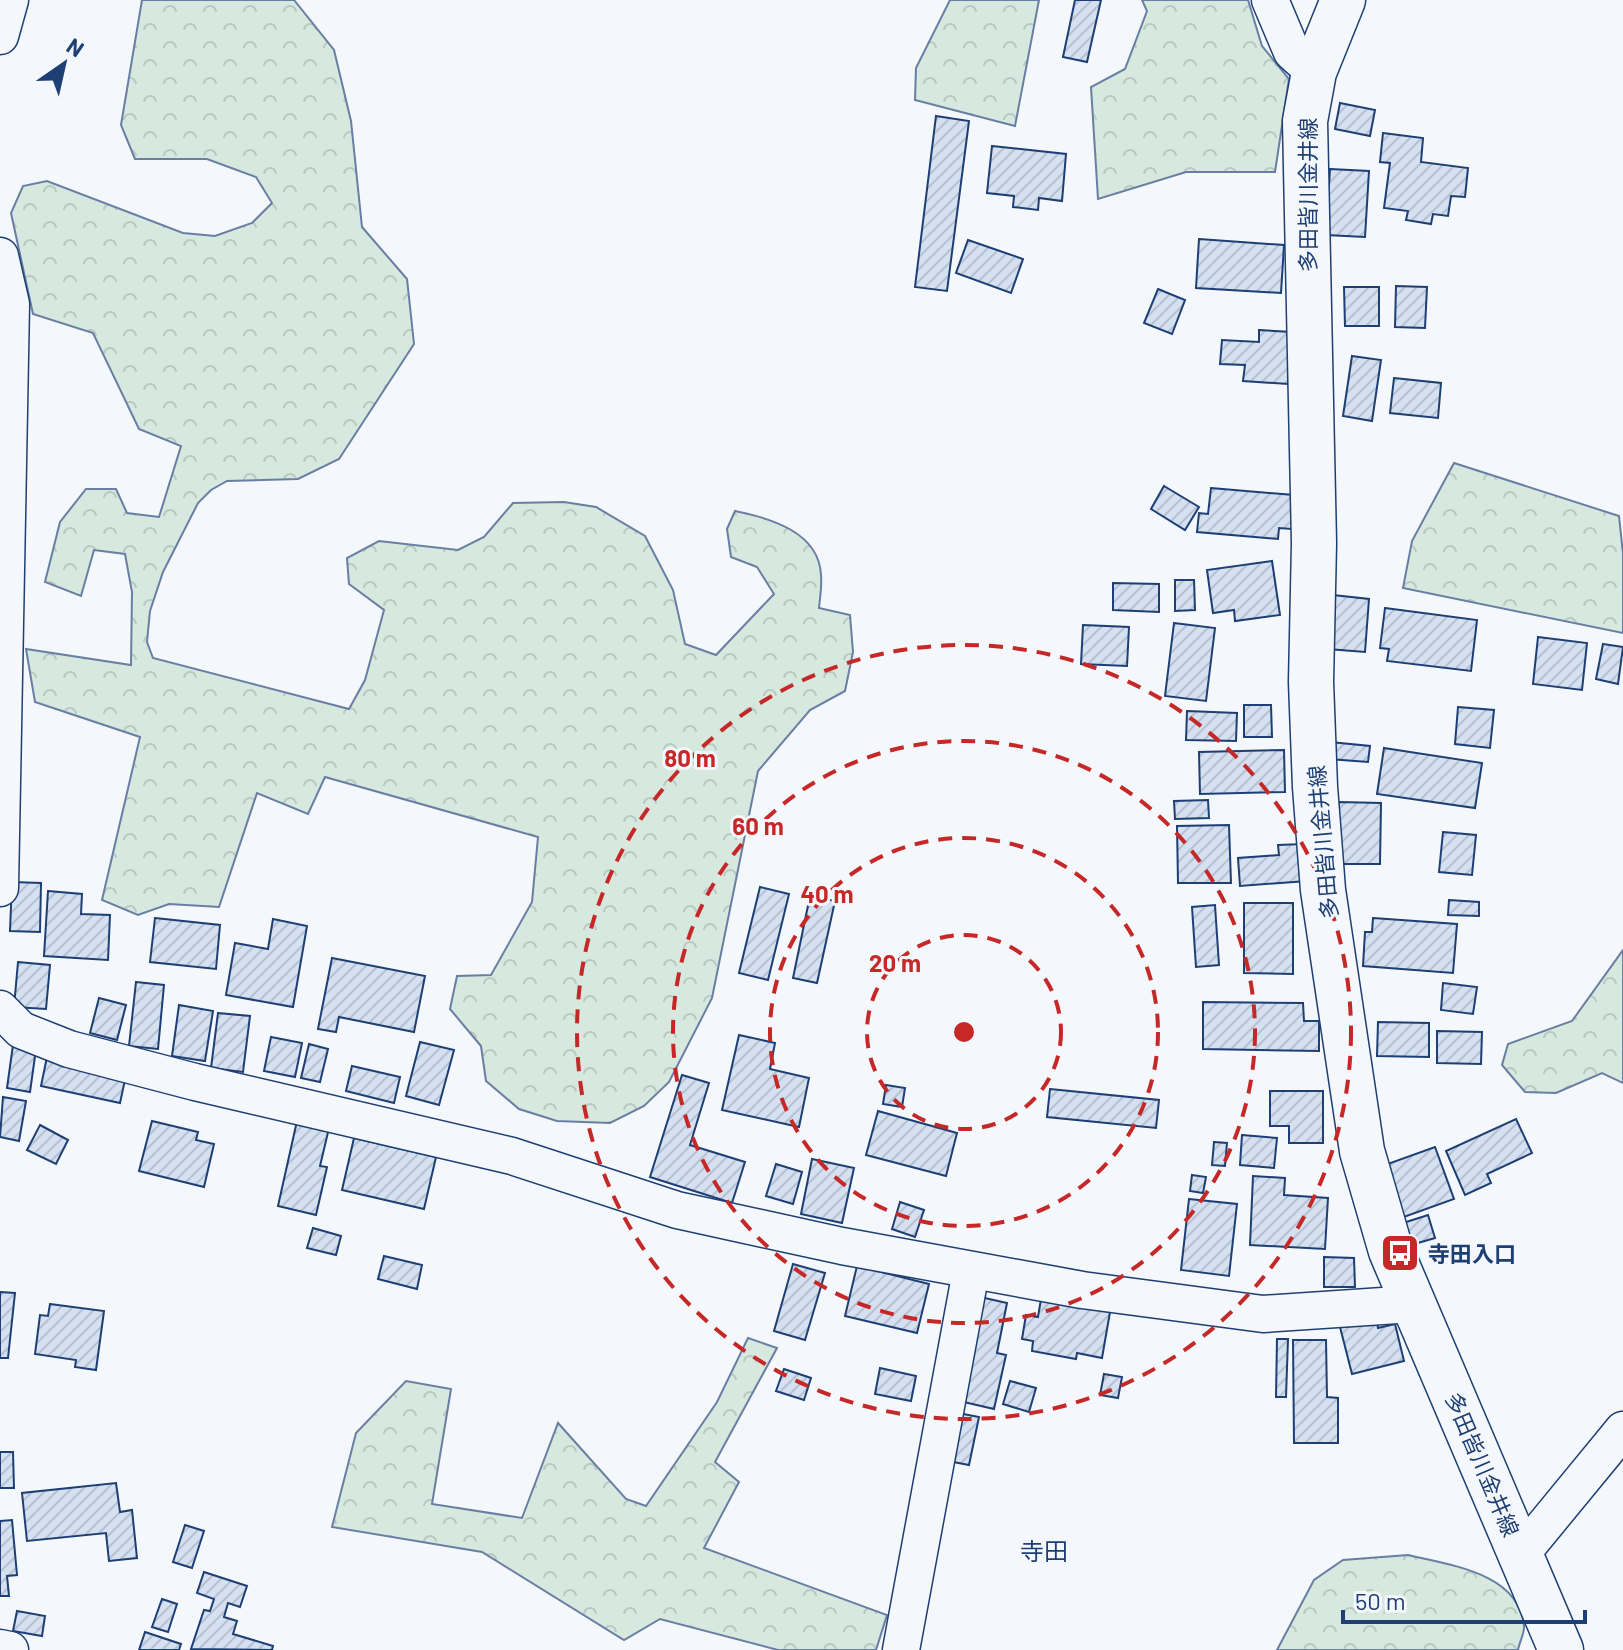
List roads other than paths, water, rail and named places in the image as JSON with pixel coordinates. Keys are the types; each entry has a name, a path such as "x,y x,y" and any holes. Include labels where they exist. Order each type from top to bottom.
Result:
{"main road":[{"name":"多田皆川金井線","path":"1343,0 1314,72 1305,121 1314,543 1311,682 1323,890 1362,1151 1391,1251 1561,1650"}],"street":[{"path":"0,36 10,0"},
{"path":"1270,0 1292,52 1314,72"},
{"path":"0,256 11,304 0,888"},
{"path":"0,1009 21,1030 69,1049 195,1082 512,1156 677,1210 971,1271 1263,1314 1413,1304"},
{"path":"901,1650 971,1271"},
{"path":"1521,1554 1623,1430"},
{"path":"0,1648 10,1650"}],"place":[{"name":"寺田入口","path":"1400,1253"}],"district":[{"name":"寺田","path":"1044,1550"}]}
